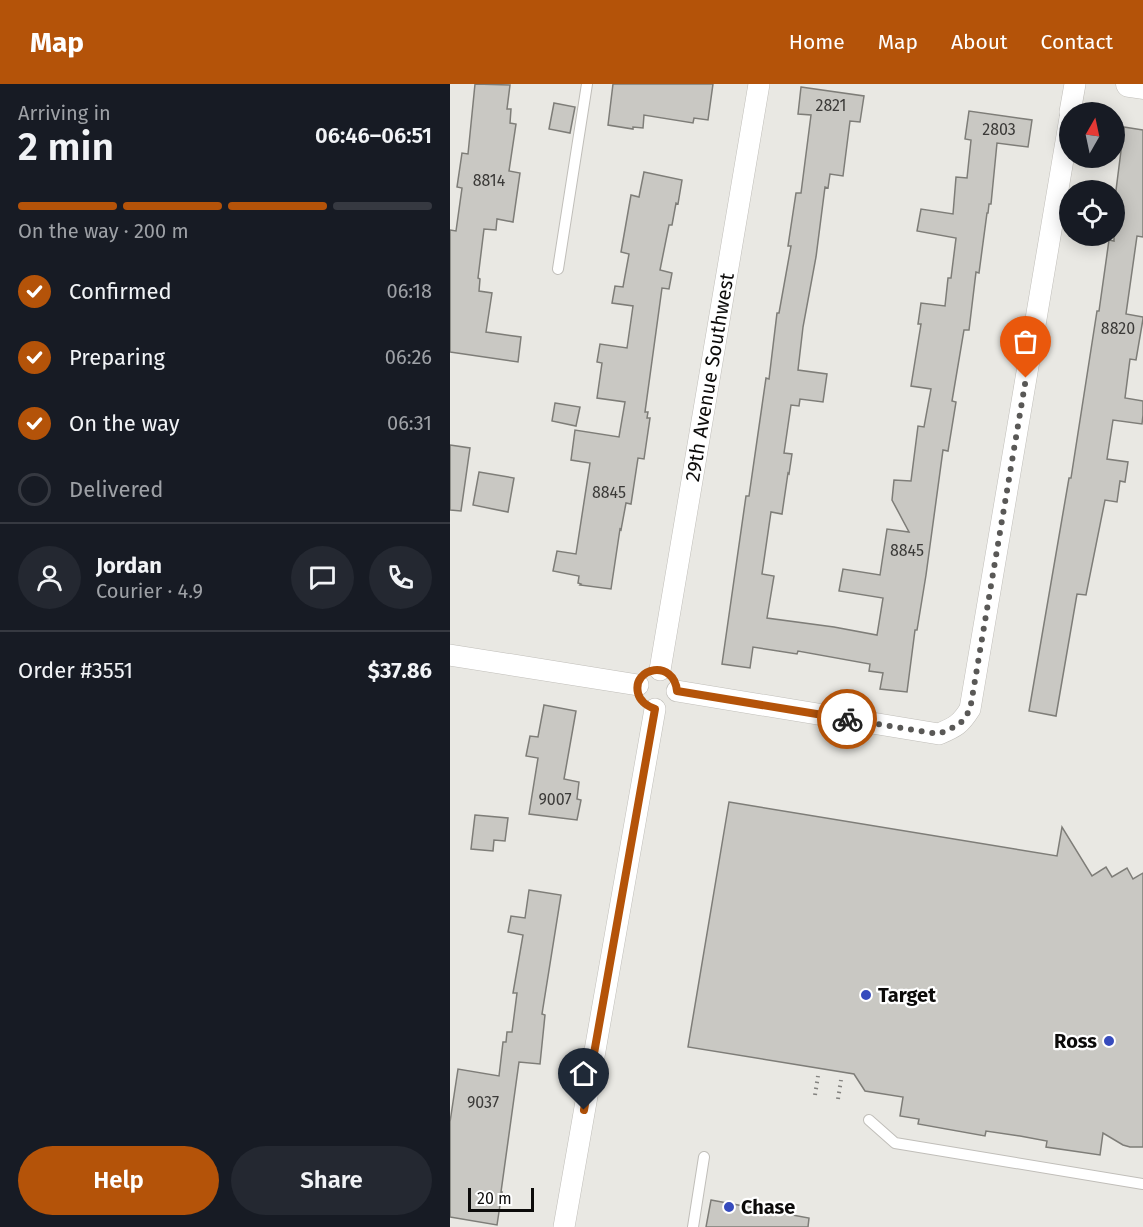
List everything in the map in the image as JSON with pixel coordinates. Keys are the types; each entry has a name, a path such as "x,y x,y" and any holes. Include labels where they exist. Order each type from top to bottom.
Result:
{"street":[{"name":"29th Avenue Southwest","path":"660,670 759,84"},
{"path":"1072,102 1075,84"},
{"path":"1129,84 1143,86"},
{"path":"677,691 939,734 960,724 970,710 1062,168"},
{"path":"450,655 638,684"},
{"path":"660,670 674,679 677,691 667,706 655,709 643,703 639,697 638,684 645,674 660,670"},
{"path":"564,1227 655,709"}],"lane":[{"path":"558,269 587,84"},
{"path":"869,1120 895,1143 1143,1184"},
{"path":"693,1227 704,1157"}],"path":[{"path":"815,1095 818,1076"},
{"path":"838,1099 841,1080"}],"building":[{"path":"475,84 510,85 507,109 511,109 510,123 516,124 509,171 520,173 513,222 497,219 496,230 484,229 478,278 480,279 479,291 492,293 486,332 521,337 518,362 450,352 450,230 456,231 462,188 457,187 462,153 468,154"},
{"path":"613,84 713,84 708,120 694,118 693,123 644,115 643,128 633,127 633,129 608,125"},
{"path":"801,87 864,96 860,122 850,121 843,176 830,174 828,188 825,187 798,370 827,374 823,402 800,399 799,406 791,405 784,453 792,454 789,474 782,514 771,512 762,574 774,576 767,618 877,635 883,598 839,591 843,569 880,575 887,529 909,532 892,500 894,480 911,481 918,426 924,427 931,389 911,386 921,324 918,324 921,303 945,306 956,238 917,231 921,209 953,214 956,177 967,178 971,140 965,139 969,111 1032,120 1028,147 997,143 991,204 989,204 987,213 979,273 976,272 969,330 964,330 952,401 956,402 948,451 943,450 907,692 880,689 883,673 869,671 870,664 798,651 797,654 753,647 750,668 722,664 746,496 749,496 766,378 769,379 777,313 779,313 791,246 788,246 796,193 801,193 811,115 798,114"},
{"path":"554,103 575,107 570,133 549,129"},
{"path":"1125,127 1143,130 1143,237 1137,236 1126,314 1143,317 1143,319 1136,360 1130,359 1125,398 1143,401 1142,424 1113,420 1107,459 1128,462 1125,482 1120,481 1117,502 1105,500 1086,595 1077,594 1056,716 1029,711 1069,478 1071,478 1108,246 1125,246 1125,180 1117,180 1119,168 1125,168"},
{"path":"644,172 682,180 672,225 669,225 660,270 672,273 669,289 662,288 645,412 648,412 647,418 650,418 644,459 638,458 631,504 626,503 611,589 580,585 579,576 553,571 557,551 576,554 590,463 571,460 575,430 619,437 625,402 597,398 602,363 597,362 600,344 627,348 633,306 612,303 615,286 623,287 629,254 621,252 631,195 639,197"},
{"path":"555,403 580,407 576,426 552,421"},
{"path":"450,445 470,448 461,511 450,510"},
{"path":"479,472 514,478 508,512 473,505"},
{"path":"544,705 576,711 564,779 579,782 577,799 581,800 577,820 529,814 538,758 526,756 530,736 538,737"},
{"path":"729,802 1057,856 1062,827 1092,876 1106,867 1112,877 1127,868 1133,879 1143,873 1143,1147 1123,1145 1103,1133 1100,1155 1046,1147 1047,1141 1020,1136 986,1131 985,1136 918,1124 919,1119 900,1116 903,1097 865,1091 854,1074 688,1047"},
{"path":"475,815 508,818 505,841 494,840 493,851 471,849"},
{"path":"529,890 561,895 542,1014 545,1015 540,1064 519,1062 497,1225 450,1217 450,1122 458,1069 499,1076 503,1042 506,1042 507,1032 512,1032 517,993 513,993 523,935 508,932 511,916 525,918"},
{"name":"Chase","path":"711,1200 809,1218 808,1227 706,1227"}],"way so far":[{"path":"847,719 939,734 960,724 970,710 1026,378"}],"place":[{"name":"Target","path":"866,995"},
{"name":"Ross","path":"1109,1041"},
{"name":"Chase","path":"729,1207"}],"route":[{"path":"584,1110 655,709 648,707 639,697 638,684 641,678 651,671 660,670 674,679 677,691 847,719"}]}
